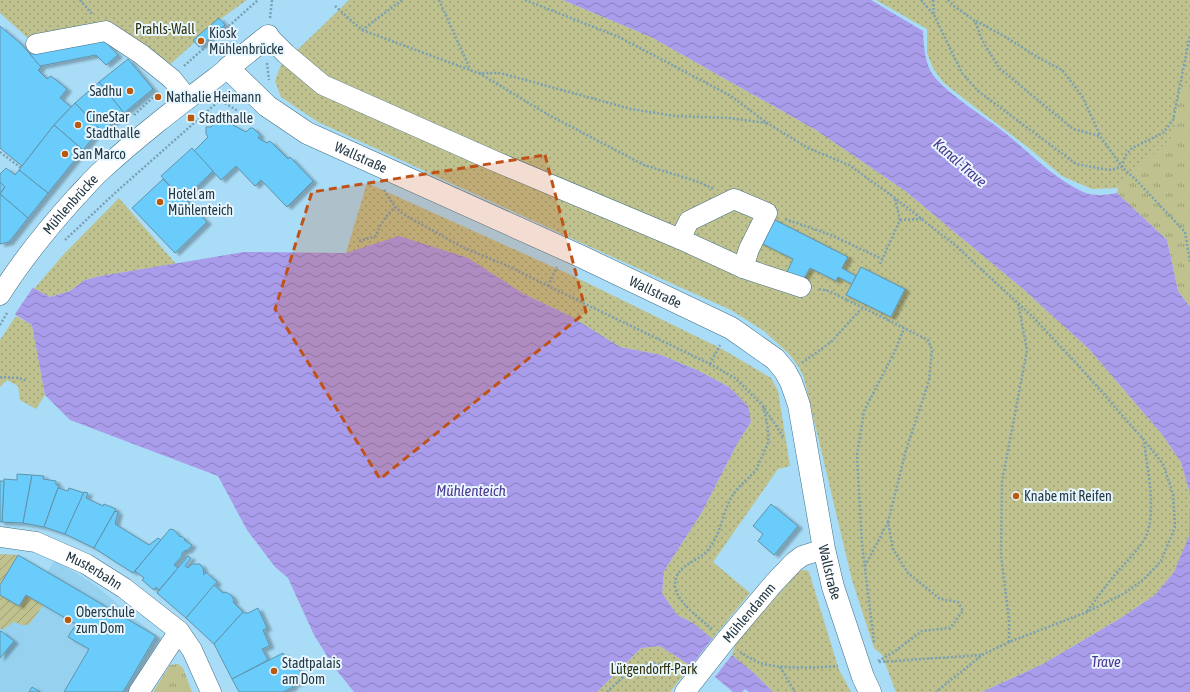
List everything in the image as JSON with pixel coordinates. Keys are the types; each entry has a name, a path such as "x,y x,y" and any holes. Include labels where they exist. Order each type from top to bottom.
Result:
{"main road":[{"name":"Mühlenbrücke","path":"228,68 268,36"},
{"name":"Wallstraße","path":"228,68 267,106 306,133 580,256 731,328 774,359 785,371 791,382 798,406 824,549 833,587 863,677 870,692"}],"street":[{"path":"36,44 106,31 141,54 172,79 188,99"},
{"path":"268,36 286,54 323,85 492,160 680,239 743,268 801,287"},
{"name":"Mühlenbrücke","path":"0,296 13,274 34,246 100,171 228,68"},
{"path":"680,239 689,221 734,199 767,213 749,248 743,268"},
{"name":"Musterbahn","path":"0,537 36,542 86,564 124,588 179,631 192,650 211,692"},
{"name":"Mühlendamm","path":"694,681 723,643 794,562 802,556 824,549"},
{"path":"139,692 179,631"}],"path":[{"path":"80,0 91,13"},
{"path":"172,79 175,74 258,0"},
{"path":"362,30 402,0"},
{"path":"439,0 471,70"},
{"path":"525,0 619,37 731,96 767,123 808,148 849,165 956,246 1018,302 1078,365 1144,440 1163,464 1173,494 1175,527 1161,561 1144,579 1125,593 1087,612 1009,642 982,655 936,692"},
{"path":"933,0 934,15"},
{"path":"948,0 975,21 1062,70 1082,96 1100,136 1122,167 1185,232 1190,262"},
{"path":"922,1 934,15 962,73 978,91 1076,164 1109,170 1122,167"},
{"path":"335,6 362,30 478,73 547,114 644,165 696,181 734,199"},
{"path":"975,21 982,40 999,68 1073,129 1100,136"},
{"path":"1122,167 1125,156 1132,148 1163,133 1173,120 1190,35"},
{"path":"267,68 269,84"},
{"path":"478,73 500,74 631,109 653,113 675,116 730,118 767,123"},
{"path":"65,241 115,193 220,100"},
{"path":"0,152 21,168"},
{"path":"382,187 396,207 403,214 462,247 508,266 710,364 735,378 763,406 788,444"},
{"path":"880,264 900,220 894,198"},
{"path":"359,241 376,236 379,226 386,216 396,207"},
{"path":"767,213 831,235 882,259"},
{"path":"900,220 921,219"},
{"path":"548,286 557,266"},
{"path":"801,287 829,291 928,340 932,350 929,381 906,450 888,522 865,566"},
{"path":"1009,642 1009,620 1001,555 1002,482 1027,350 1018,302"},
{"path":"801,364 830,342 861,309"},
{"path":"0,325 6,315"},
{"path":"874,648 860,516 857,456 864,411 896,352 904,328"},
{"path":"710,364 720,345"},
{"path":"0,377 19,378 27,381"},
{"path":"763,406 767,425 768,443 757,468 733,494 728,504 722,524 711,546 704,555 684,566 679,571 675,584 676,591 680,599 723,643 760,663 779,666 844,666"},
{"path":"1087,612 1114,576 1131,559 1146,535 1151,512 1150,488 1144,440"},
{"path":"876,663 894,652 922,631 950,628 963,611 958,602 940,599 908,573 893,549 888,522"},
{"path":"876,663 982,655"},
{"path":"874,656 876,663"},
{"path":"332,665 336,664"},
{"path":"607,692 617,682 635,669 650,664 661,664 694,681"},
{"path":"779,666 795,692"}],"highlighted area":[{"path":"545,155 586,312 380,479 275,309 312,192"}],"shaded area":[{"name":"Oberschule zum Dom","path":"0,554 18,555 47,572 55,560 95,585 156,636 123,692 0,692"}],"green space":[{"name":"Prahls-Wall","path":"0,0 247,0 223,17 166,68 105,25 29,39 0,13"},
{"path":"349,0 563,0 651,37 816,130 904,190 1022,288 1089,349 1161,433 1181,462 1190,494 1190,536 1174,572 1155,595 1121,618 1043,664 982,692 896,692 882,655 874,648 852,580 804,378 799,367 789,354 764,331 731,310 318,122 281,97 275,81 280,67"},
{"path":"876,0 1190,0 1190,87 1181,88 1173,136 1118,188 1092,189 1062,176 1029,148 943,82 933,68 927,53 927,29"},
{"path":"1181,87 1190,87 1190,307 1178,291 1167,240 1117,193 1118,188 1173,136"},
{"path":"367,183 571,275 722,349 771,378 778,391 790,466 778,469 713,562 750,593 712,639 693,623 677,615 662,593 664,571 702,512 738,442 751,422 729,387 699,371 661,355 620,347 570,316 524,294 346,253"},
{"path":"119,198 176,264 85,280 70,291 50,297 34,289 63,255"},
{"path":"16,316 32,325 45,395 36,409 20,400 18,386 7,380 0,387 0,340"},
{"path":"0,554 18,555 0,585"},
{"path":"807,570 809,572 839,670 851,692 773,692 755,674 732,655 736,642 799,571"},
{"path":"0,595 19,606 26,595 43,605 28,625 22,625 14,622 2,630 0,628"},
{"name":"Lütgendorff-Park","path":"660,646 691,666 670,692 597,692 641,648"},
{"path":"178,664 183,668 192,692 153,692 170,665"}],"water":[{"name":"Kanal-Trave","path":"563,0 871,0 923,31 925,55 930,70 935,78 952,94 1004,132 1050,171 1070,185 1081,191 1094,195 1117,193 1167,240 1178,291 1190,307 1190,494 1181,462 1161,433 1089,349 1022,288 904,190 816,130 651,37"},
{"name":"Mühlenteich","path":"399,236 468,258 524,294 570,316 620,347 661,355 699,371 729,387 748,406 751,422 738,442 702,512 664,571 662,593 677,615 693,623 755,674 773,692 749,692 745,689 742,692 733,692 715,677 711,682 691,666 660,646 641,648 597,692 354,692 334,667 314,635 288,578 275,567 247,530 218,476 70,420 45,395 32,325 0,305 0,270 50,297 70,291 85,280 101,276 244,252 346,253"},
{"name":"Trave","path":"1190,503 1190,692 982,692 1043,664 1121,618 1155,595 1174,572 1189,536"}],"pier":[{"path":"0,268 34,286 13,317 0,308"},
{"path":"712,639 732,655 711,682 691,666"}],"building":[{"path":"219,18 225,25 199,47 193,40"},
{"path":"0,26 20,43 30,54 41,67 38,70 47,79 51,76 67,89 60,98 71,107 54,125 22,166 0,148"},
{"path":"102,38 118,55 106,65 96,55 40,66 30,54 34,50"},
{"path":"128,59 153,89 124,113 99,82"},
{"path":"99,82 124,113 102,132 75,103"},
{"path":"75,103 100,129 83,150 54,125"},
{"path":"220,118 246,132 250,128 253,128 260,135 258,138 267,143 270,141 288,159 290,157 313,181 287,207 261,180 255,186 236,166 221,180 194,151 208,137 206,134 206,127 211,127"},
{"path":"54,125 83,150 48,193 19,170"},
{"path":"192,148 213,171 183,200 161,176"},
{"path":"6,168 15,175 19,170 48,193 28,218 0,194 5,187 0,182 0,174"},
{"path":"163,179 207,222 175,253 132,208"},
{"path":"0,182 5,187 0,193"},
{"path":"0,194 28,218 9,242 0,244"},
{"path":"771,218 848,257 842,268 856,276 852,284 838,277 836,281 810,268 803,280 787,272 793,259 759,242"},
{"path":"861,267 905,289 891,317 846,295"},
{"path":"17,474 32,475 23,523 2,522 4,479 17,480"},
{"path":"32,475 44,476 43,479 56,481 56,485 59,485 44,527 23,523"},
{"path":"0,481 4,481 2,522 0,522"},
{"path":"58,488 68,491 69,488 84,493 65,534 44,527"},
{"path":"84,492 88,493 86,498 103,506 104,504 116,509 94,548 65,534"},
{"path":"771,504 798,526 774,555 758,541 763,534 753,526"},
{"path":"115,511 118,512 115,524 149,545 158,538 161,540 133,573 94,548"},
{"path":"170,529 174,530 180,537 181,536 192,545 187,551 186,550 182,553 182,556 174,565 178,568 159,590 156,587 154,590 142,580 144,578 135,571"},
{"path":"18,555 156,636 123,692 64,692 89,649 68,637 76,624 26,595 19,606 0,595 0,585"},
{"path":"188,556 191,558 185,566 188,568 192,564 200,564 203,568 204,575 206,572 217,582 186,618 157,593"},
{"path":"214,585 223,593 226,592 231,595 234,600 233,602 243,612 214,644 186,618"},
{"path":"258,608 267,628 263,630 269,646 262,649 268,660 232,679 214,644 243,612 248,613"},
{"path":"1,631 14,641 0,658 0,632"},
{"name":"Stadtpalais am Dom","path":"283,653 291,668 296,667 301,672 300,682 292,685 293,687 283,692 239,692 232,679"},
{"path":"32,687 40,692 29,692"}],"place":[{"name":"Kiosk Mühlenbrücke","path":"201,41"},
{"name":"Sadhu","path":"130,91"},
{"name":"Nathalie Heimann","path":"158,97"},
{"name":"Stadthalle","path":"191,118"},
{"name":"CineStar Stadthalle","path":"78,125"},
{"name":"San Marco","path":"65,154"},
{"name":"Hotel am Mühlenteich","path":"160,202"},
{"name":"Knabe mit Reifen","path":"1016,496"},
{"name":"Oberschule zum Dom","path":"68,620"},
{"name":"Stadtpalais am Dom","path":"274,671"}]}
